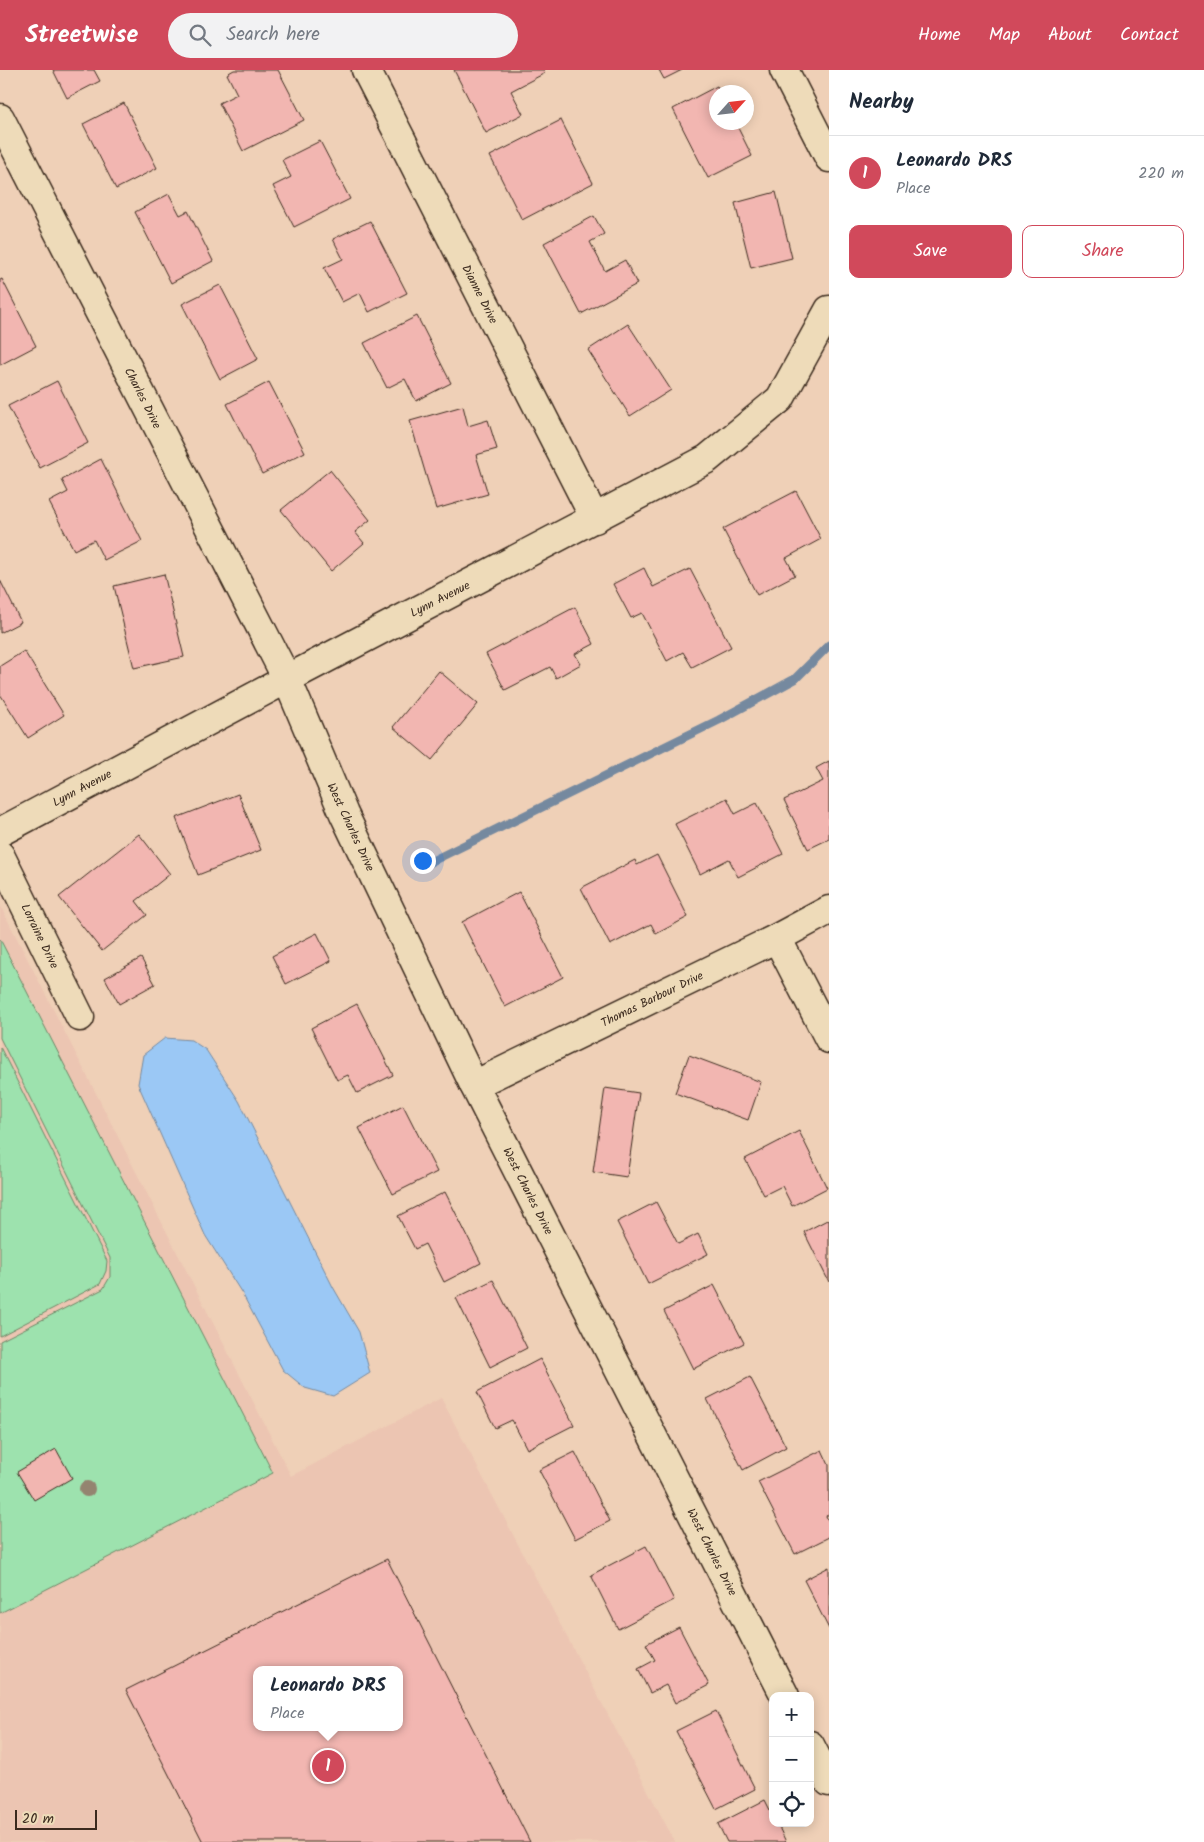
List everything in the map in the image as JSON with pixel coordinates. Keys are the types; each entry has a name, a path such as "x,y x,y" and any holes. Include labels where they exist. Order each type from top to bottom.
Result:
{"street":[{"name":"Dianne Drive","path":"366,70 595,519"},
{"path":"784,70 829,158"},
{"name":"Charles Drive","path":"0,118 287,679"},
{"name":"Lynn Avenue","path":"0,832 706,459 780,399 829,310"},
{"name":"West Charles Drive","path":"287,679 344,814 474,1086 783,1692"},
{"name":"Lorraine Drive","path":"0,855 80,1016"},
{"name":"Thomas Barbour Drive","path":"474,1086 777,938 829,910"},
{"path":"777,938 829,1039"},
{"path":"814,1753 829,1782"}],"shaded area":[{"path":"0,905 291,1476 441,1398 675,1842 0,1842"}],"green space":[{"path":"0,939 273,1473 0,1613 0,1341 103,1289 110,1277 110,1258 0,1038"},
{"path":"0,1047 107,1261 106,1271 100,1284 0,1336"}],"water":[{"path":"165,1038 191,1040 206,1050 239,1101 333,1287 359,1332 370,1373 333,1396 305,1388 283,1370 243,1295 205,1235 138,1084 143,1055"}],"building":[{"path":"53,70 94,70 100,81 67,98"},
{"path":"234,70 278,70 304,120 243,151 219,103 237,94 227,74"},
{"path":"454,70 544,70 545,73 511,91 523,114 486,133"},
{"path":"659,70 682,70 664,79"},
{"path":"709,90 709,130 739,130 752,156 708,178 673,109"},
{"path":"124,103 157,168 116,189 83,124"},
{"path":"561,120 593,183 522,220 490,156"},
{"path":"320,141 350,199 294,227 273,186 291,177 282,160"},
{"path":"776,192 792,258 751,268 735,203"},
{"path":"169,194 180,215 188,211 213,261 171,283 135,212"},
{"path":"594,216 604,234 590,242 605,271 625,260 637,284 581,314 544,243"},
{"path":"370,221 407,293 369,312 360,293 342,302 324,268 343,259 333,239"},
{"path":"2,279 36,346 0,365 0,280"},
{"path":"220,285 258,359 220,379 182,304"},
{"path":"417,316 451,383 416,401 405,379 387,388 364,343"},
{"path":"628,324 671,390 630,416 588,350"},
{"path":"57,381 88,443 40,468 8,406"},
{"path":"269,382 305,452 262,474 227,404"},
{"path":"463,406 468,426 488,420 497,449 476,455 488,494 436,509 410,421"},
{"path":"101,459 142,541 104,560 94,540 74,550 49,502 68,492 62,480"},
{"path":"330,470 370,520 355,532 364,543 331,571 281,510"},
{"path":"796,491 821,539 786,558 795,575 757,595 723,529"},
{"path":"644,568 653,587 690,569 731,647 692,667 683,652 667,661 642,613 631,618 613,584"},
{"path":"164,574 184,657 134,668 114,586"},
{"path":"0,580 21,622 0,633"},
{"path":"575,607 594,644 575,654 581,664 556,678 550,667 505,690 486,654"},
{"path":"24,651 64,715 28,738 0,694 0,666"},
{"path":"439,671 478,704 432,760 393,727"},
{"path":"829,761 829,839 808,849 784,800 823,781 816,768"},
{"path":"238,794 261,850 198,875 176,818"},
{"path":"727,798 735,814 757,803 783,854 738,877 729,859 700,874 675,824"},
{"path":"139,834 170,874 136,901 147,915 102,951 59,897"},
{"path":"657,855 688,917 656,934 651,924 610,945 581,888 635,860 637,865"},
{"path":"519,892 563,977 505,1007 462,922"},
{"path":"317,933 331,961 286,984 272,956"},
{"path":"141,958 155,984 119,1004 105,978"},
{"path":"357,1004 393,1075 357,1093 348,1075 337,1080 311,1028"},
{"path":"689,1055 761,1082 748,1120 675,1093"},
{"path":"605,1088 639,1093 627,1177 593,1172"},
{"path":"403,1105 437,1172 393,1194 359,1128"},
{"path":"799,1131 827,1188 792,1206 782,1186 764,1195 745,1159"},
{"path":"445,1192 481,1263 444,1282 425,1244 415,1249 398,1216"},
{"path":"656,1202 678,1244 698,1234 708,1254 648,1284 617,1222"},
{"path":"829,1219 829,1282 804,1232"},
{"path":"493,1280 527,1348 490,1367 456,1298"},
{"path":"714,1285 744,1343 693,1369 664,1311"},
{"path":"540,1359 574,1425 527,1449 512,1420 495,1428 477,1392"},
{"path":"750,1377 786,1447 743,1470 707,1399"},
{"path":"56,1449 72,1478 34,1500 17,1472"},
{"path":"822,1450 829,1465 829,1514 826,1516 829,1522 829,1537 795,1554 758,1482"},
{"path":"575,1452 610,1521 575,1539 539,1470"},
{"path":"646,1546 674,1600 618,1629 591,1575"},
{"path":"387,1559 530,1842 203,1842 126,1690"},
{"path":"829,1567 829,1629 804,1580"},
{"path":"679,1627 709,1685 675,1703 666,1685 650,1693 638,1669 655,1660 646,1644"},
{"path":"716,1711 755,1789 716,1809 676,1731"},
{"path":"765,1800 769,1808 769,1827 779,1827 786,1842 727,1842 718,1824"}],"waterway":[{"path":"426,864 719,720 795,679 829,645"}],"place":[{"name":"Leonardo DRS","path":"328,1766"}]}
